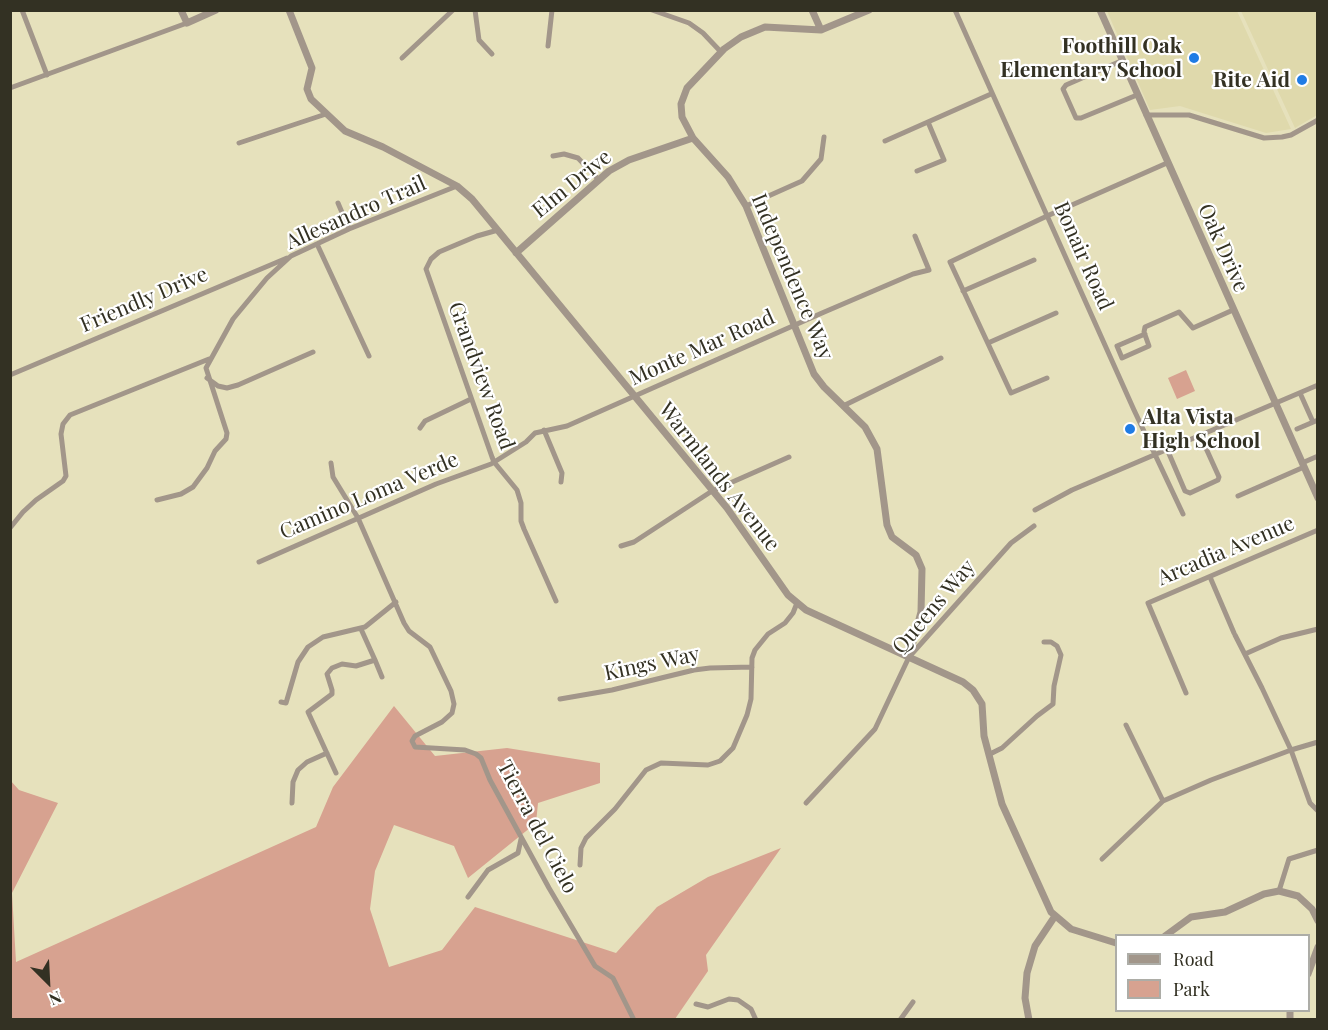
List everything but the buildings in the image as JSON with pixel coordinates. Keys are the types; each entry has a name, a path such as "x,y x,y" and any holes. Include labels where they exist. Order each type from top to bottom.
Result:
{"street":[{"path":"22,10 47,75"},
{"path":"181,10 187,23"},
{"path":"10,88 187,23 216,10"},
{"name":"Warmlands Avenue","path":"289,10 312,68 308,89 311,99 345,131 383,147 457,186 472,199 726,508 788,595 806,610 831,623 846,627 963,682 973,690 982,704 984,736 1002,804 1051,912 1071,929 1115,943"},
{"path":"402,58 453,10"},
{"path":"475,10 479,40 492,54"},
{"path":"548,46 552,10"},
{"path":"652,10 690,23 721,52"},
{"path":"812,10 821,30"},
{"path":"693,138 682,117 681,104 684,93 721,52 741,36 765,27 821,30 869,10"},
{"name":"Bonair Road","path":"956,10 991,94 1183,513"},
{"name":"Oak Drive","path":"1100,10 1317,498"},
{"path":"1121,61 1066,85 1063,89 1076,118 1137,95"},
{"path":"885,141 991,94"},
{"path":"239,143 326,114"},
{"path":"1146,115 1189,114 1264,138 1290,135 1317,120"},
{"path":"917,171 944,160 928,122"},
{"path":"746,206 802,181 821,159 824,137"},
{"name":"Elm Drive","path":"516,253 598,179 622,163 693,138"},
{"name":"Independence Way","path":"693,138 728,177 746,206 814,374 869,432 877,449 887,525 892,537 916,555 922,570 921,612 909,657"},
{"path":"553,156 564,154 578,158 598,179"},
{"path":"1047,378 1011,393 950,262 1167,163"},
{"name":"Allesandro Trail","path":"209,359 240,310 267,278 291,256 349,229 457,186"},
{"path":"338,203 349,229"},
{"name":"Grandview Road","path":"498,230 439,252 431,259 426,269 494,462 517,490 524,529 556,601"},
{"name":"Monte Mar Road","path":"494,462 536,433 567,426 913,274 929,270 915,236"},
{"path":"317,244 369,356"},
{"name":"Friendly Drive","path":"10,375 291,256"},
{"path":"963,291 1034,260"},
{"path":"1145,334 1117,346 1122,358 1149,346 1145,327 1179,312 1193,328 1233,310"},
{"path":"988,343 1056,314"},
{"path":"207,378 218,386 227,388 313,352"},
{"path":"843,406 941,358"},
{"path":"157,500 181,494 193,487 207,468 215,451 226,439 227,433 207,378 206,369 209,359"},
{"path":"10,528 23,512 63,481 66,476 61,434 63,424 70,415 209,359"},
{"path":"1035,510 1072,490 1317,385"},
{"path":"1297,429 1315,421 1300,393"},
{"path":"420,428 425,421 471,399"},
{"path":"544,430 562,473 561,482"},
{"path":"1167,449 1185,491 1190,493 1218,480 1219,477 1200,435"},
{"path":"1238,496 1317,456"},
{"path":"621,546 634,542 712,491 789,458"},
{"name":"Camino Loma Verde","path":"259,562 462,473 494,462"},
{"name":"Tierra del Cielo","path":"331,463 333,477 358,518 404,623 409,631 430,647 439,662 454,704 452,712 442,722 415,736 412,741 415,747 465,750 481,758 490,780 520,835 595,966 613,978 634,1020"},
{"name":"Queens Way","path":"806,803 875,729 909,657 1011,543 1034,526"},
{"name":"Arcadia Avenue","path":"1186,693 1148,603 1317,530"},
{"path":"1210,577 1234,634 1291,750 1310,803 1317,812"},
{"path":"281,702 286,704 298,662 308,647 323,637 361,629 396,602"},
{"path":"580,866 581,848 586,838 615,809 646,770 661,763 708,765 723,758 733,748 751,699 752,658 760,642 785,623 797,603"},
{"path":"361,629 382,677"},
{"path":"1245,654 1281,638 1317,629"},
{"path":"990,753 1002,748 1037,716 1053,705 1054,686 1061,655 1057,646 1051,642 1044,642"},
{"path":"336,773 308,712 332,694 327,674 332,668 342,664 356,666 375,660"},
{"name":"Kings Way","path":"560,699 612,690 694,670 752,667"},
{"path":"1126,725 1163,801"},
{"path":"1102,859 1163,801 1211,780 1317,742"},
{"path":"292,803 293,782 298,770 306,762 327,753"},
{"path":"468,897 488,870 519,853 520,835"},
{"path":"1279,891 1289,859 1317,850"},
{"path":"1168,934 1191,916 1225,912 1264,894 1279,891 1298,896 1312,909 1317,921"},
{"path":"1029,1020 1025,998 1027,973 1035,946 1055,916"},
{"path":"1310,968 1317,947"},
{"path":"696,1004 708,1007 729,999 738,1000 751,1009 756,1020"},
{"path":"900,1020 913,1002"}],"shaded area":[{"name":"Foothill Oak Elementary School","path":"1107,11 1237,11 1291,129 1266,133 1180,106 1150,110"},
{"path":"1241,11 1317,11 1317,115 1295,128"}],"green space":[{"path":"1186,370 1195,391 1177,399 1168,378"},
{"path":"394,706 435,756 507,748 600,763 600,783 538,803 536,823 468,878 454,846 394,825 375,871 370,909 389,967 442,950 475,907 616,953 657,907 708,877 781,848 706,955 708,971 675,1019 11,1019 10,780 19,790 58,803 12,893 16,962 316,827 333,787"}],"place":[{"name":"Foothill Oak Elementary School","path":"1194,58"},
{"name":"Rite Aid","path":"1302,80"},
{"name":"Alta Vista High School","path":"1130,429"}]}
